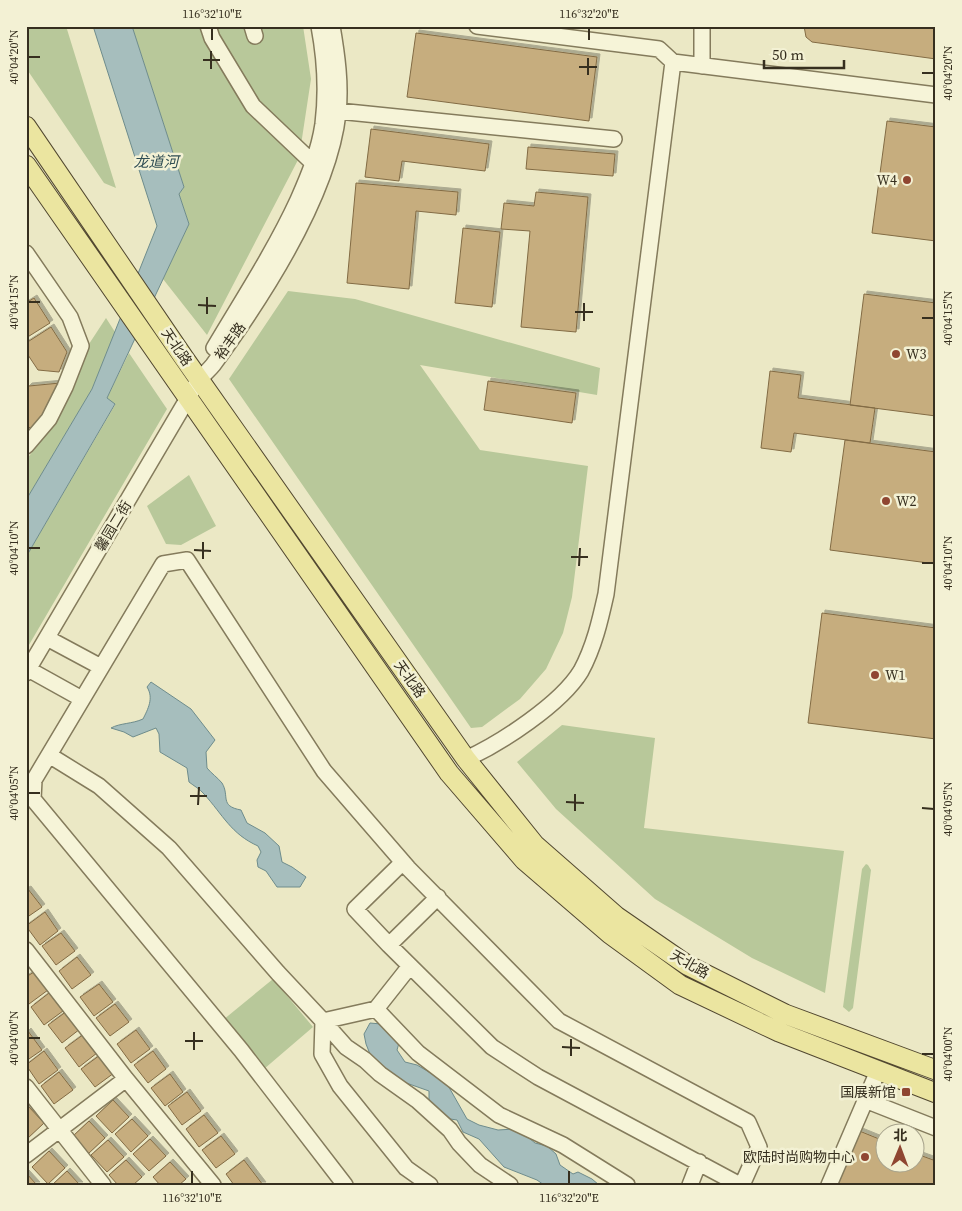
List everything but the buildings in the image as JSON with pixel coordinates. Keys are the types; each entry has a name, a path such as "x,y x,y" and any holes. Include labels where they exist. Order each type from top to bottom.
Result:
{"main road":[{"name":"天北路","path":"26,126 161,323 466,759 535,845 616,916 687,965 785,1014 936,1070"},
{"name":"天北路","path":"26,165 144,337 449,772 524,860 610,934 680,985 779,1032 936,1093"}],"street":[{"path":"208,26 212,38 253,106 314,164"},
{"name":"裕丰路","path":"200,379 207,359 276,244 314,164 323,125 324,62 319,26"},
{"name":"裕丰路","path":"200,379 212,366 254,307 286,252 325,168 336,127 338,111 338,62 332,26"},
{"path":"702,26 702,66"},
{"path":"478,27 659,49 673,62 936,95"},
{"path":"466,759 496,744 560,697 580,672 597,634 606,594 673,62"},
{"path":"338,111 614,139"},
{"path":"26,253 70,317 81,346 65,387 49,419 26,446"},
{"name":"馨园二街","path":"27,671 200,379"},
{"path":"345,1185 241,1050 33,799 34,780 163,564 187,560 324,771 403,862 559,1021 748,1122 759,1147 741,1185 538,1077 492,1047 389,946 355,909 403,862"},
{"path":"47,638 101,667"},
{"path":"27,671 82,699"},
{"path":"49,755 99,786 169,848 278,973 346,1047 418,1101 450,1130 459,1143 480,1165 510,1185"},
{"path":"389,946 438,897"},
{"path":"26,950 126,1079 213,1185"},
{"path":"323,1021 376,1009 410,966"},
{"path":"376,1009 418,1053 499,1115 563,1145 627,1185"},
{"path":"323,1021 322,1054 340,1086 406,1168 430,1185"},
{"path":"829,1185 878,1071"},
{"path":"26,1155 126,1079"},
{"path":"26,1087 102,1185"},
{"path":"865,1100 936,1128"},
{"path":"690,1185 698,1162"}],"green space":[{"path":"26,26 66,26 116,188 104,183 26,68"},
{"path":"132,26 303,26 311,79 299,158 207,335 163,279 189,224 179,194 184,187"},
{"path":"288,291 355,299 600,368 597,395 420,365 480,450 588,466 572,597 563,633 546,669 520,699 482,727 471,728 229,379"},
{"path":"106,318 115,332 92,389 26,500 26,460 47,433 89,344"},
{"path":"129,353 167,409 26,650 26,557 115,405 107,398"},
{"path":"189,475 216,526 181,545 166,544 147,506"},
{"path":"562,725 655,738 644,828 844,851 825,993 752,958 655,899 556,809 517,762"},
{"path":"866,864 871,870 853,1008 849,1012 843,1007 862,869"},
{"path":"273,979 313,1027 264,1069 223,1020"}],"water":[{"name":"龙道河","path":"93,26 132,26 184,187 179,194 189,224 107,398 115,404 26,557 26,500 92,389 157,226"},
{"path":"151,682 191,709 215,740 206,752 207,768 222,783 227,803 241,810 247,823 265,833 279,846 282,862 306,877 300,887 277,887 266,871 258,867 257,860 261,852 258,846 234,830 202,792 189,782 187,768 160,752 159,734 156,728 133,737 111,728 143,719 150,703 147,687"},
{"path":"370,1023 381,1024 399,1043 397,1050 405,1062 417,1065 446,1082 467,1119 479,1125 498,1130 514,1129 523,1133 535,1143 547,1146 556,1154 560,1165 573,1174 578,1172 599,1185 544,1185 537,1180 504,1167 479,1139 463,1132 457,1120 437,1117 429,1101 429,1091 395,1079 372,1059 364,1034"}],"place":[{"name":"W4","path":"907,180"},
{"name":"W3","path":"896,354"},
{"name":"W2","path":"886,501"},
{"name":"W1","path":"875,675"},
{"name":"国展新馆","path":"906,1092"},
{"name":"欧陆时尚购物中心","path":"865,1157"}]}
